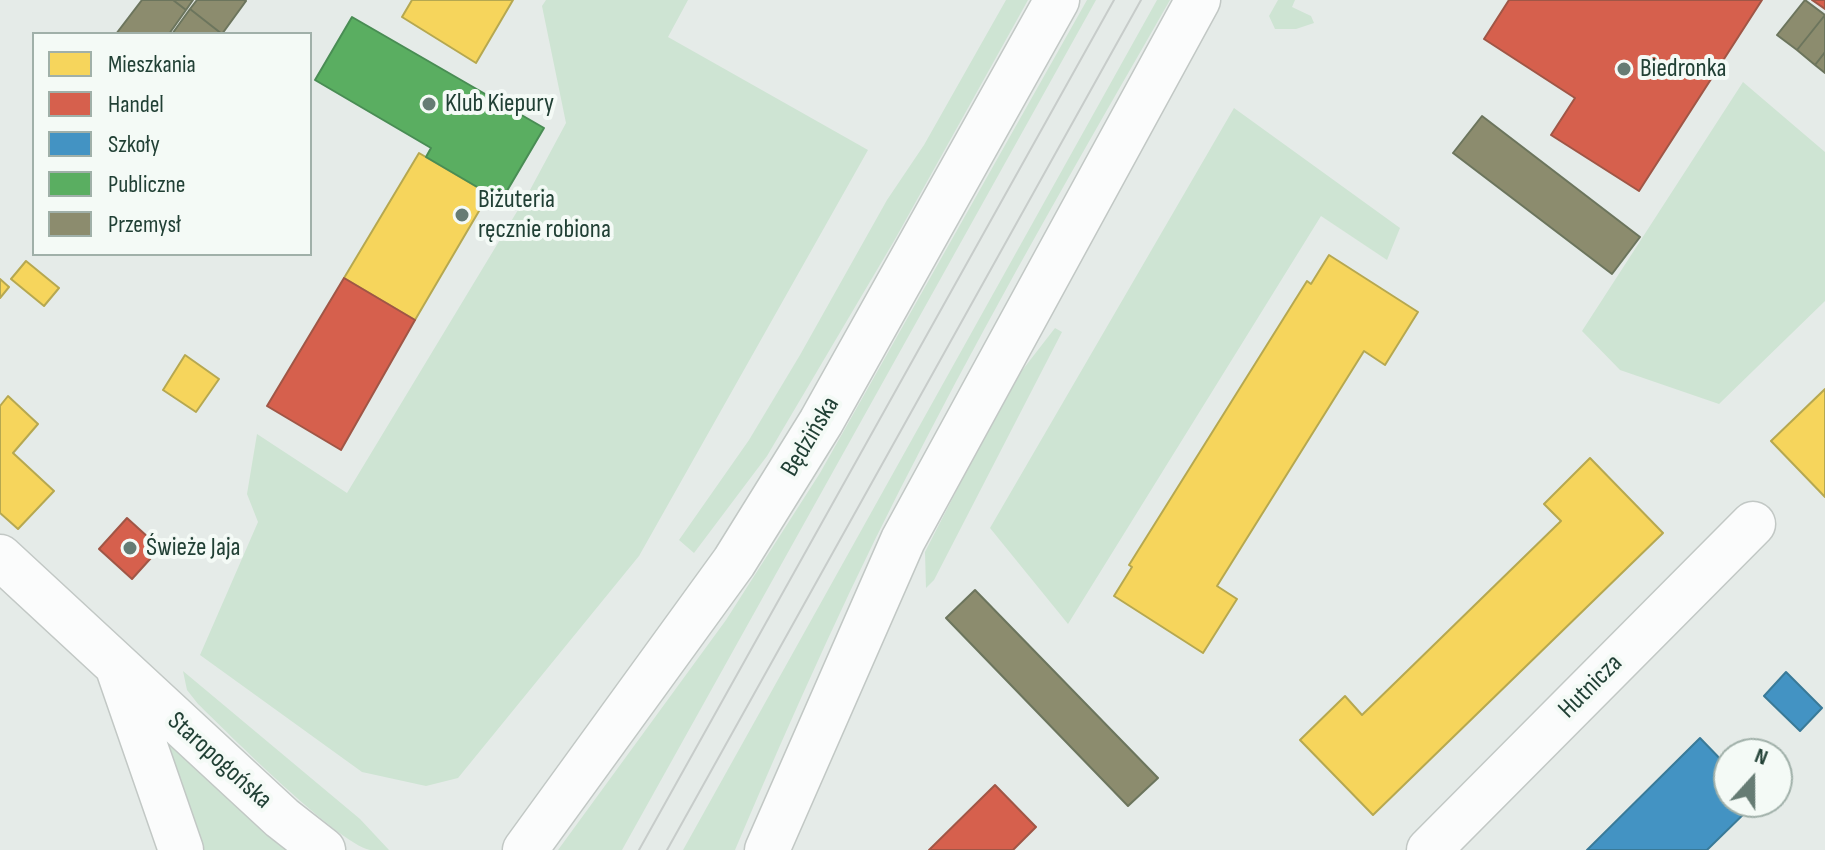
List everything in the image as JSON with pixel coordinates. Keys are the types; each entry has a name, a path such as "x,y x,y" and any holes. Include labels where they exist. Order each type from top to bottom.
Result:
{"street":[{"name":"Będzińska","path":"525,850 734,562 821,422 1057,0"},
{"path":"767,850 903,540 1198,0"},
{"name":"Hutnicza","path":"1429,850 1753,524"},
{"name":"Staropogońska","path":"2,562 282,818 323,850"},
{"name":"Staropogońska","path":"118,669 181,850"}],"green space":[{"path":"546,0 688,0 668,37 868,150 639,556 458,778 426,786 362,772 200,655 258,522 247,494 257,434 347,493 530,190 566,123 542,6"},
{"path":"1006,0 1028,0 894,241 767,456 694,553 679,540 749,440"},
{"path":"1087,0 1096,0 622,850 558,850 726,620 820,473"},
{"path":"1157,0 1170,0 1015,273 900,489 826,642 735,850 683,850"},
{"path":"1278,0 1295,0 1292,7 1311,16 1314,23 1296,29 1275,29 1269,16"},
{"path":"1743,82 1825,152 1825,301 1719,404 1620,370 1582,331"},
{"path":"1234,108 1400,228 1387,260 1321,216 1068,624 990,528"},
{"path":"1055,328 1062,332 934,580 926,588 925,552 1010,386"},
{"path":"183,671 360,819 389,850 370,850 354,843 309,808 198,704 187,690"},
{"path":"158,730 295,850 204,850"}],"building: Mieszkania":[{"path":"412,0 513,0 476,63 402,17"},
{"path":"419,153 489,194 415,320 344,278"},
{"path":"1329,255 1418,312 1385,365 1364,351 1217,586 1237,599 1203,653 1114,596 1132,567 1129,565 1307,281 1311,284"},
{"path":"26,261 59,288 44,306 11,279"},
{"path":"0,279 9,287 0,298"},
{"path":"185,355 219,379 196,412 163,390"},
{"path":"1825,389 1825,497 1771,441"},
{"path":"8,396 38,424 13,453 54,491 18,529 0,513 0,406"},
{"path":"1590,458 1663,533 1373,815 1300,740 1345,696 1362,715 1561,521 1544,504"}],"building: Handel":[{"name":"Biedronka","path":"1509,0 1762,0 1639,191 1551,135 1575,98 1484,39"},
{"path":"1812,0 1825,0 1825,9"},
{"path":"344,278 415,320 341,450 267,406"},
{"name":"Świeże Jaja","path":"127,518 160,548 132,579 99,549"},
{"path":"995,785 1036,827 1013,850 929,850"}],"building: Szkoły":[{"path":"1786,672 1822,708 1800,731 1764,696"},
{"path":"1700,738 1713,751 1713,818 1740,818 1707,850 1587,850"}],"building: Publiczne":[{"name":"Klub Kiepury","path":"352,17 544,128 501,201 426,157 431,148 315,80"}],"building: Przemysł":[{"path":"142,0 173,0 186,10 170,32 118,32"},
{"path":"173,0 193,0 186,10"},
{"path":"197,0 246,1 223,32 190,9"},
{"path":"1805,0 1825,15 1797,50 1777,35"},
{"path":"190,9 219,32 173,32"},
{"path":"1825,15 1825,52 1815,65 1797,50"},
{"path":"1825,52 1825,73 1815,65"},
{"path":"1482,116 1640,237 1612,274 1453,153"},
{"path":"975,590 1158,778 1128,806 946,618"}],"tram line":[{"path":"639,850 1114,0"},
{"path":"667,850 1141,0"}],"place":[{"name":"Biedronka","path":"1624,69"},
{"name":"Klub Kiepury","path":"429,104"},
{"name":"Biżuteria ręcznie robiona","path":"462,215"},
{"name":"Świeże Jaja","path":"130,548"}]}
